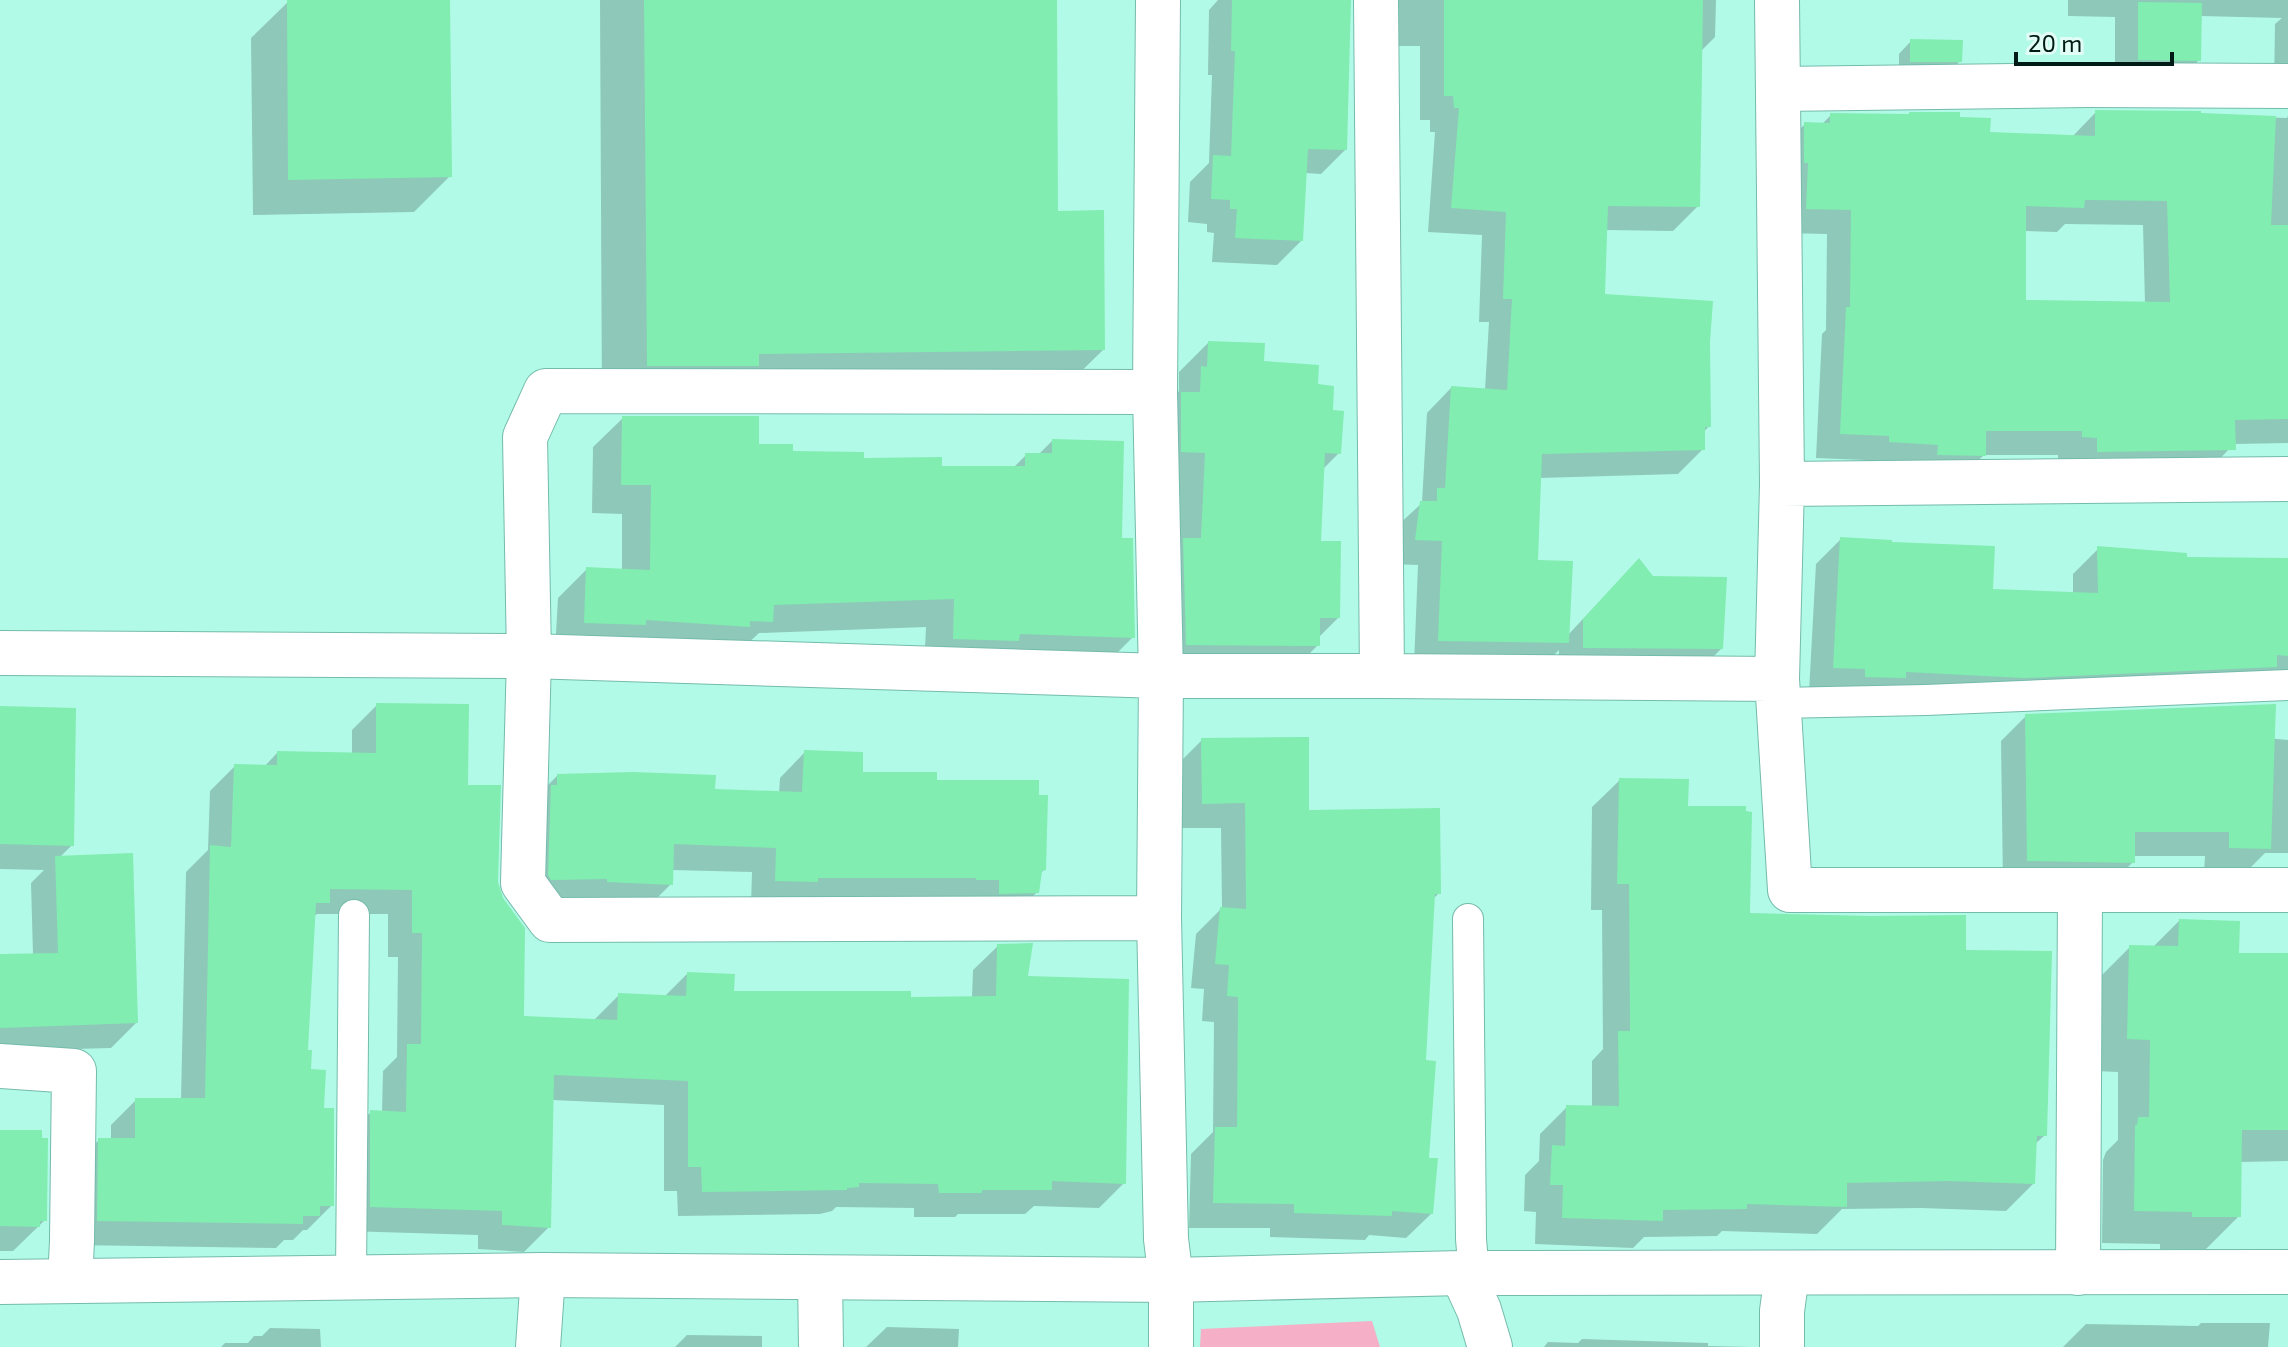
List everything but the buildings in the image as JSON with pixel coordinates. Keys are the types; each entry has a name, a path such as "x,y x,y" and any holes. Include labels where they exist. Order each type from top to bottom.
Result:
{"street":[{"path":"1158,0 1155,392 1161,676 1159,918 1171,1347"},
{"path":"1376,0 1382,676"},
{"path":"1777,0 1782,484 1778,691 1790,890 2288,890"},
{"path":"1779,89 2288,86"},
{"path":"1155,392 546,391 525,437 529,656 523,883 550,920 1159,918"},
{"path":"1782,484 2288,479"},
{"path":"0,653 529,656 1161,676 1382,676 1778,691"},
{"path":"2078,1273 2080,891"},
{"path":"0,1066 74,1071 70,1281"},
{"path":"0,1282 543,1275 1171,1280 1468,1274 2288,1272"},
{"path":"1468,1274 1490,1347"},
{"path":"1782,1347 1782,1311 1787,1274"},
{"path":"538,1347 543,1275"},
{"path":"820,1278 821,1347"}],"lane":[{"path":"1778,691 1926,700 2288,685"},
{"path":"351,1278 354,915"},
{"path":"1468,919 1471,1239 1468,1274"}],"shaded area":[{"path":"1372,1321 1380,1347 1200,1347 1201,1329"}]}
